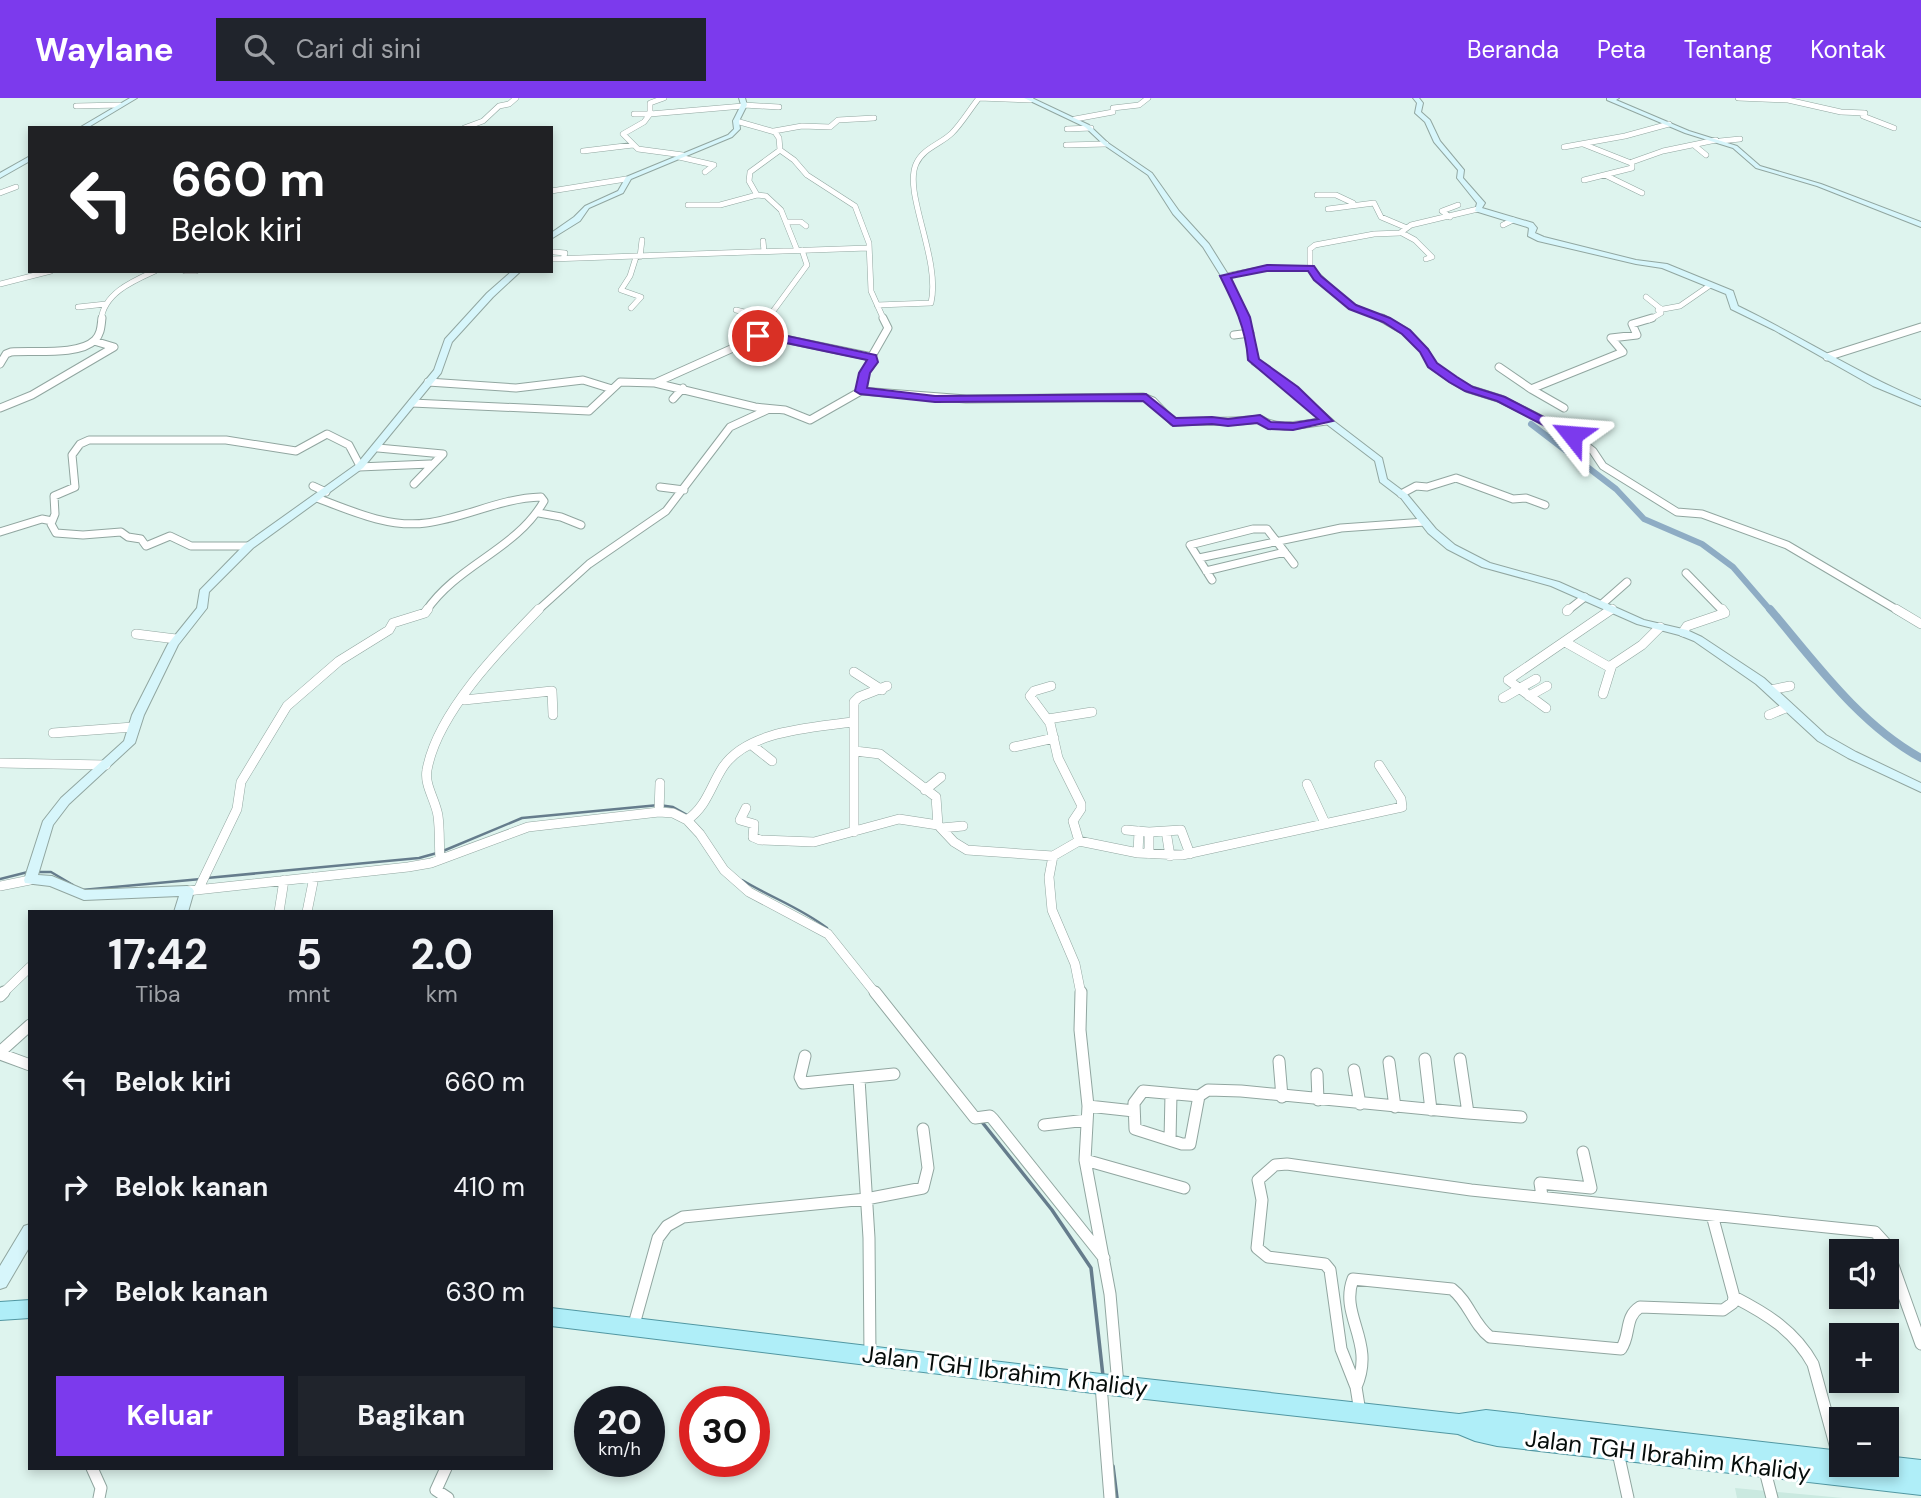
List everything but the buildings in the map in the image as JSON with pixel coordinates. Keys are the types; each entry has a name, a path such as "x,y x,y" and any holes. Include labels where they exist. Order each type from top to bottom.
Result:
{"main road":[{"path":"0,1311 28,1309"},
{"name":"Jalan TGH Ibrahim Khalidy","path":"553,1317 1459,1424 1486,1420 1829,1460"},
{"name":"Jalan TGH Ibrahim Khalidy","path":"1459,1424 1497,1436 1617,1447 1921,1485"},
{"path":"1899,1468 1921,1470"}],"street":[{"path":"85,126 134,98"},
{"path":"469,126 483,121 499,106 510,104 516,98"},
{"path":"664,98 651,103 650,114 645,122 623,134 640,150 681,156 714,165 705,172"},
{"path":"877,305 921,306 931,303 928,240 917,204 915,165 925,150 952,133 979,98 1029,99 1075,119 1091,128 1106,144 1150,174 1172,208 1206,246 1225,276 1245,317 1250,333 1252,357 1256,363 1294,390 1327,421 1379,460 1384,480 1401,494 1441,540 1478,561 1555,584 1612,609 1660,627 1683,632 1702,641 1770,690 1816,733 1839,748 1921,788"},
{"path":"1075,119 1113,113 1114,108 1139,105 1148,98"},
{"path":"1416,98 1420,104 1418,113 1428,121 1437,142 1461,170 1460,178 1481,203 1478,209"},
{"path":"1611,98 1669,124 1740,150 1758,167 1819,186 1921,225"},
{"path":"1738,98 1788,100 1843,112 1860,111 1865,113 1863,116 1866,118 1894,128"},
{"path":"553,191 626,180 730,136 737,129 736,121 743,103"},
{"path":"634,114 743,103 779,107"},
{"path":"76,106 120,105"},
{"path":"736,121 775,131 799,127 830,127 838,120 874,118"},
{"path":"1564,148 1669,124"},
{"path":"1067,129 1091,128"},
{"path":"775,131 780,150 794,160 807,175 838,192 853,205 869,243 871,287 888,328 872,357 873,362 865,373 860,391"},
{"path":"1583,144 1631,163 1663,151 1718,140 1740,139"},
{"path":"1066,145 1106,144"},
{"path":"583,151 633,145"},
{"path":"1695,146 1706,155"},
{"path":"757,195 749,181 750,172 780,150"},
{"path":"0,176 28,160"},
{"path":"1584,180 1632,168 1631,163"},
{"path":"1605,175 1642,193"},
{"path":"553,236 576,219 587,207 622,191 626,180"},
{"path":"0,193 16,187"},
{"path":"655,383 705,362 760,334 771,321 769,318 791,284 806,266 787,222 776,203 766,195 720,205 688,205"},
{"path":"1317,195 1336,195 1354,204"},
{"path":"1328,209 1374,203 1381,217 1415,238 1427,249 1432,257 1426,259"},
{"path":"1450,217 1442,211 1458,205"},
{"path":"1921,403 1882,387 1734,307 1732,294 1668,267 1535,236 1531,233 1532,226 1478,209 1404,231 1315,245 1309,253 1310,268 1318,278 1353,307 1387,320 1406,332 1424,351 1432,365 1453,380 1469,389 1501,399 1572,435 1593,451 1601,464 1677,512 1705,515 1787,545 1921,624"},
{"path":"1503,225 1513,220"},
{"path":"787,222 801,222 806,226"},
{"path":"631,308 641,297 621,290 641,259 642,240"},
{"path":"763,241 764,251"},
{"path":"553,259 658,259 764,251 869,248"},
{"path":"555,252 565,253 563,259"},
{"path":"1225,276 1267,268 1310,268"},
{"path":"0,284 43,273"},
{"path":"94,341 100,334 102,312 106,304 125,287 151,273"},
{"path":"31,876 43,832 52,816 129,743 176,639 202,608 204,592 249,546 359,467 438,371 444,347 458,329 515,273"},
{"path":"1646,297 1648,302 1661,309 1680,306 1709,286"},
{"path":"78,307 106,304"},
{"path":"1531,388 1618,356 1623,350 1611,338 1638,334 1631,325 1651,319 1661,313 1658,310 1661,309"},
{"path":"736,310 769,318"},
{"path":"1827,357 1921,327"},
{"path":"1234,335 1250,333"},
{"path":"760,334 872,357"},
{"path":"0,364 6,354 11,352 70,348 94,341 114,347 32,395 0,408"},
{"path":"1499,366 1564,408"},
{"path":"428,382 516,388 583,380 612,389"},
{"path":"412,403 584,412 592,409 623,381 684,388 768,409 785,410 804,419 814,420 860,391 935,399 1060,400 1143,397 1153,401 1173,422 1212,420 1228,423 1260,419 1268,425 1293,426 1327,421"},
{"path":"673,399 684,388"},
{"path":"440,855 438,814 427,770 440,734 491,658 557,590 589,564 660,515 684,490 730,427 768,409"},
{"path":"249,546 191,546 170,536 145,546 141,539 121,533 56,533 51,527 54,496 75,487 71,464 79,445 89,440 226,440 298,451 327,434 349,445 359,467"},
{"path":"378,447 443,455 430,464 414,484"},
{"path":"359,467 430,464"},
{"path":"1401,494 1416,486 1427,487 1456,478 1513,499 1526,498 1545,505"},
{"path":"182,910 237,809 241,782 287,706 339,661 389,630 393,623 425,613 430,601 450,579 521,535 539,513 543,498 525,497 495,501 432,522 414,524 370,516 322,495 313,486"},
{"path":"660,487 684,490"},
{"path":"539,513 561,517 581,525"},
{"path":"0,532 42,519 52,521"},
{"path":"1199,558 1341,528 1425,522"},
{"path":"1382,524 1388,535"},
{"path":"1212,580 1191,545 1244,531 1264,528 1277,540 1294,564"},
{"path":"1341,528 1346,536"},
{"path":"1206,571 1285,552"},
{"path":"1683,632 1687,626 1725,612 1702,586 1686,573"},
{"path":"1602,604 1627,582"},
{"path":"1567,611 1585,597"},
{"path":"1546,708 1508,680 1612,609"},
{"path":"1603,694 1611,668 1660,627"},
{"path":"136,634 176,639"},
{"path":"1565,642 1611,668"},
{"path":"854,832 852,792 855,751 852,722 856,698 885,688 855,672"},
{"path":"1503,698 1536,679"},
{"path":"1051,686 1030,695 1048,719 1058,758 1082,807 1073,821 1079,841"},
{"path":"1529,696 1547,686"},
{"path":"1770,690 1790,686"},
{"path":"464,701 552,691 553,715"},
{"path":"1769,715 1788,707"},
{"path":"1048,719 1092,712"},
{"path":"689,818 704,809 714,782 727,761 752,746 781,734 852,722"},
{"path":"54,733 134,727"},
{"path":"1014,747 1054,738"},
{"path":"752,746 772,761"},
{"path":"855,751 883,755 937,799 940,826 957,845 972,851 1054,856 1079,841 1138,853 1189,855 1403,807 1379,765"},
{"path":"0,763 106,765"},
{"path":"925,789 941,777"},
{"path":"660,783 660,808"},
{"path":"1307,784 1325,823"},
{"path":"0,886 31,876 52,881 84,895 284,880 408,867 528,827 660,808 689,818 724,870 739,884 828,934 941,1077 983,1118 993,1119 1104,1258"},
{"path":"746,808 740,820 754,824 753,836 757,839 809,842 899,819 963,827"},
{"path":"1126,831 1184,832 1189,855"},
{"path":"1166,831 1170,856"},
{"path":"1138,853 1144,832"},
{"path":"1144,832 1149,854"},
{"path":"1054,856 1049,877 1051,900 1054,917 1072,957 1078,978 1088,1106 1085,1160 1111,1294 1110,1498"},
{"path":"307,910 314,877"},
{"path":"279,910 284,880"},
{"path":"0,996 28,969"},
{"path":"28,1027 0,1053 28,1064"},
{"path":"805,1056 800,1077 803,1083 894,1074"},
{"path":"1425,1059 1431,1110"},
{"path":"1460,1059 1468,1113"},
{"path":"1279,1061 1282,1097"},
{"path":"1389,1062 1395,1107"},
{"path":"1354,1070 1360,1104"},
{"path":"1317,1074 1318,1100"},
{"path":"859,1079 866,1199 870,1355"},
{"path":"1199,1096 1192,1142 1186,1145 1136,1130 1133,1111 1139,1093 1199,1096 1208,1090 1521,1118"},
{"path":"1170,1140 1171,1094"},
{"path":"1088,1106 1133,1111"},
{"path":"1044,1125 1087,1120"},
{"path":"633,1328 658,1238 671,1222 702,1214 866,1199 915,1191 925,1186 923,1129"},
{"path":"1542,1196 1540,1183 1591,1188 1583,1153"},
{"path":"1085,1160 1184,1188"},
{"path":"1360,1412 1356,1387 1343,1359 1329,1268 1325,1264 1268,1257 1256,1248 1261,1205 1259,1177 1275,1165 1878,1234 1885,1243 1921,1343"},
{"path":"1356,1387 1365,1366 1362,1334 1349,1296 1349,1284 1356,1278 1452,1289 1463,1298 1480,1329 1490,1337 1621,1349 1625,1345 1629,1315 1640,1307 1723,1310 1732,1303 1734,1297 1712,1215"},
{"path":"0,1281 28,1234"},
{"path":"1734,1297 1775,1319 1806,1350 1829,1425"},
{"path":"1617,1447 1628,1498"},
{"path":"1764,1466 1773,1498"},
{"path":"93,1470 101,1488 99,1498"},
{"path":"445,1470 436,1490 448,1498"}],"shaded area":[{"path":"1735,1488 1843,1498 1737,1498"}],"waterway":[{"path":"1531,424 1616,489 1644,519 1702,544 1733,567 1771,611"},
{"path":"1770,609 1858,710 1878,728 1921,758"},
{"path":"443,851 522,818 659,805 673,807 689,816"},
{"path":"207,878 419,858 437,853"},
{"path":"0,879 28,872"},
{"path":"38,872 51,872 73,885"},
{"path":"82,890 201,879"},
{"path":"742,880 807,914 827,928"},
{"path":"982,1122 1052,1210 1091,1268 1103,1376"},
{"path":"1113,1466 1117,1498"}],"route":[{"path":"758,336 760,334 872,357 873,362 865,373 860,391 935,399 1146,398 1153,401 1173,422 1217,420 1228,423 1260,419 1268,425 1293,426 1327,421 1294,390 1253,360 1252,341 1245,317 1225,276 1267,268 1310,268 1353,307 1387,320 1406,332 1424,351 1432,365 1453,380 1469,389 1501,399 1572,435"}]}
